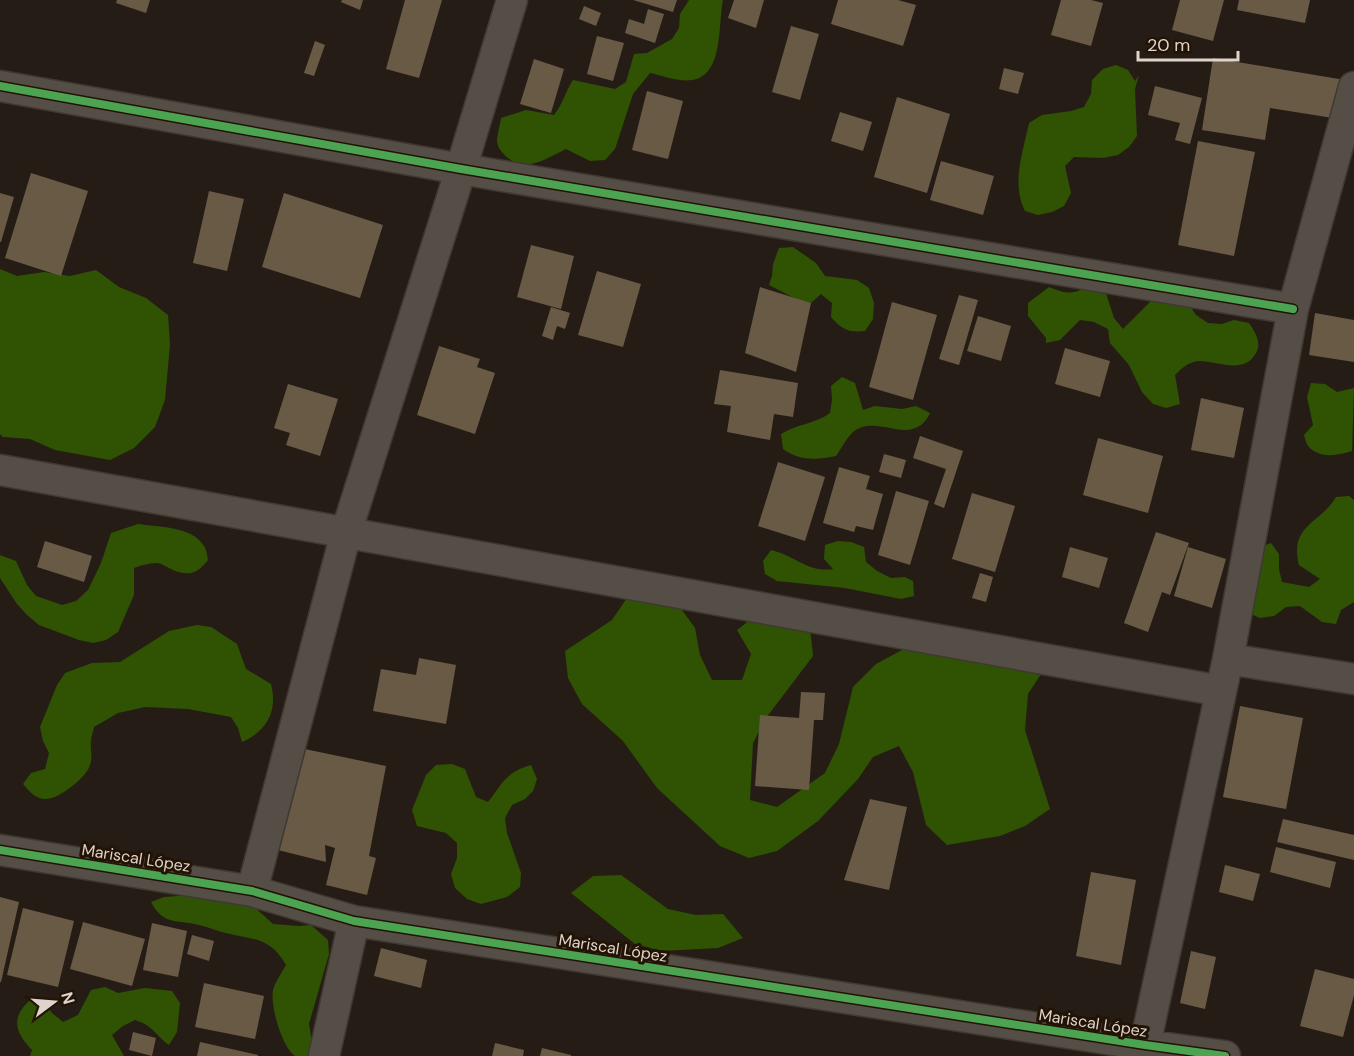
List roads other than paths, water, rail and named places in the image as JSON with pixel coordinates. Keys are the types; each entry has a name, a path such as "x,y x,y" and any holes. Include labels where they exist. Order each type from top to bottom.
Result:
{"street":[{"path":"252,891 346,533 512,0"},
{"path":"0,86 461,169 1293,309"},
{"path":"1145,1045 1228,659 1293,309 1354,87"},
{"path":"0,470 1221,691"},
{"path":"1228,659 1354,679"},
{"name":"Mariscal López","path":"0,850 252,891 354,921 1226,1056"},
{"path":"324,1056 354,921"}]}
